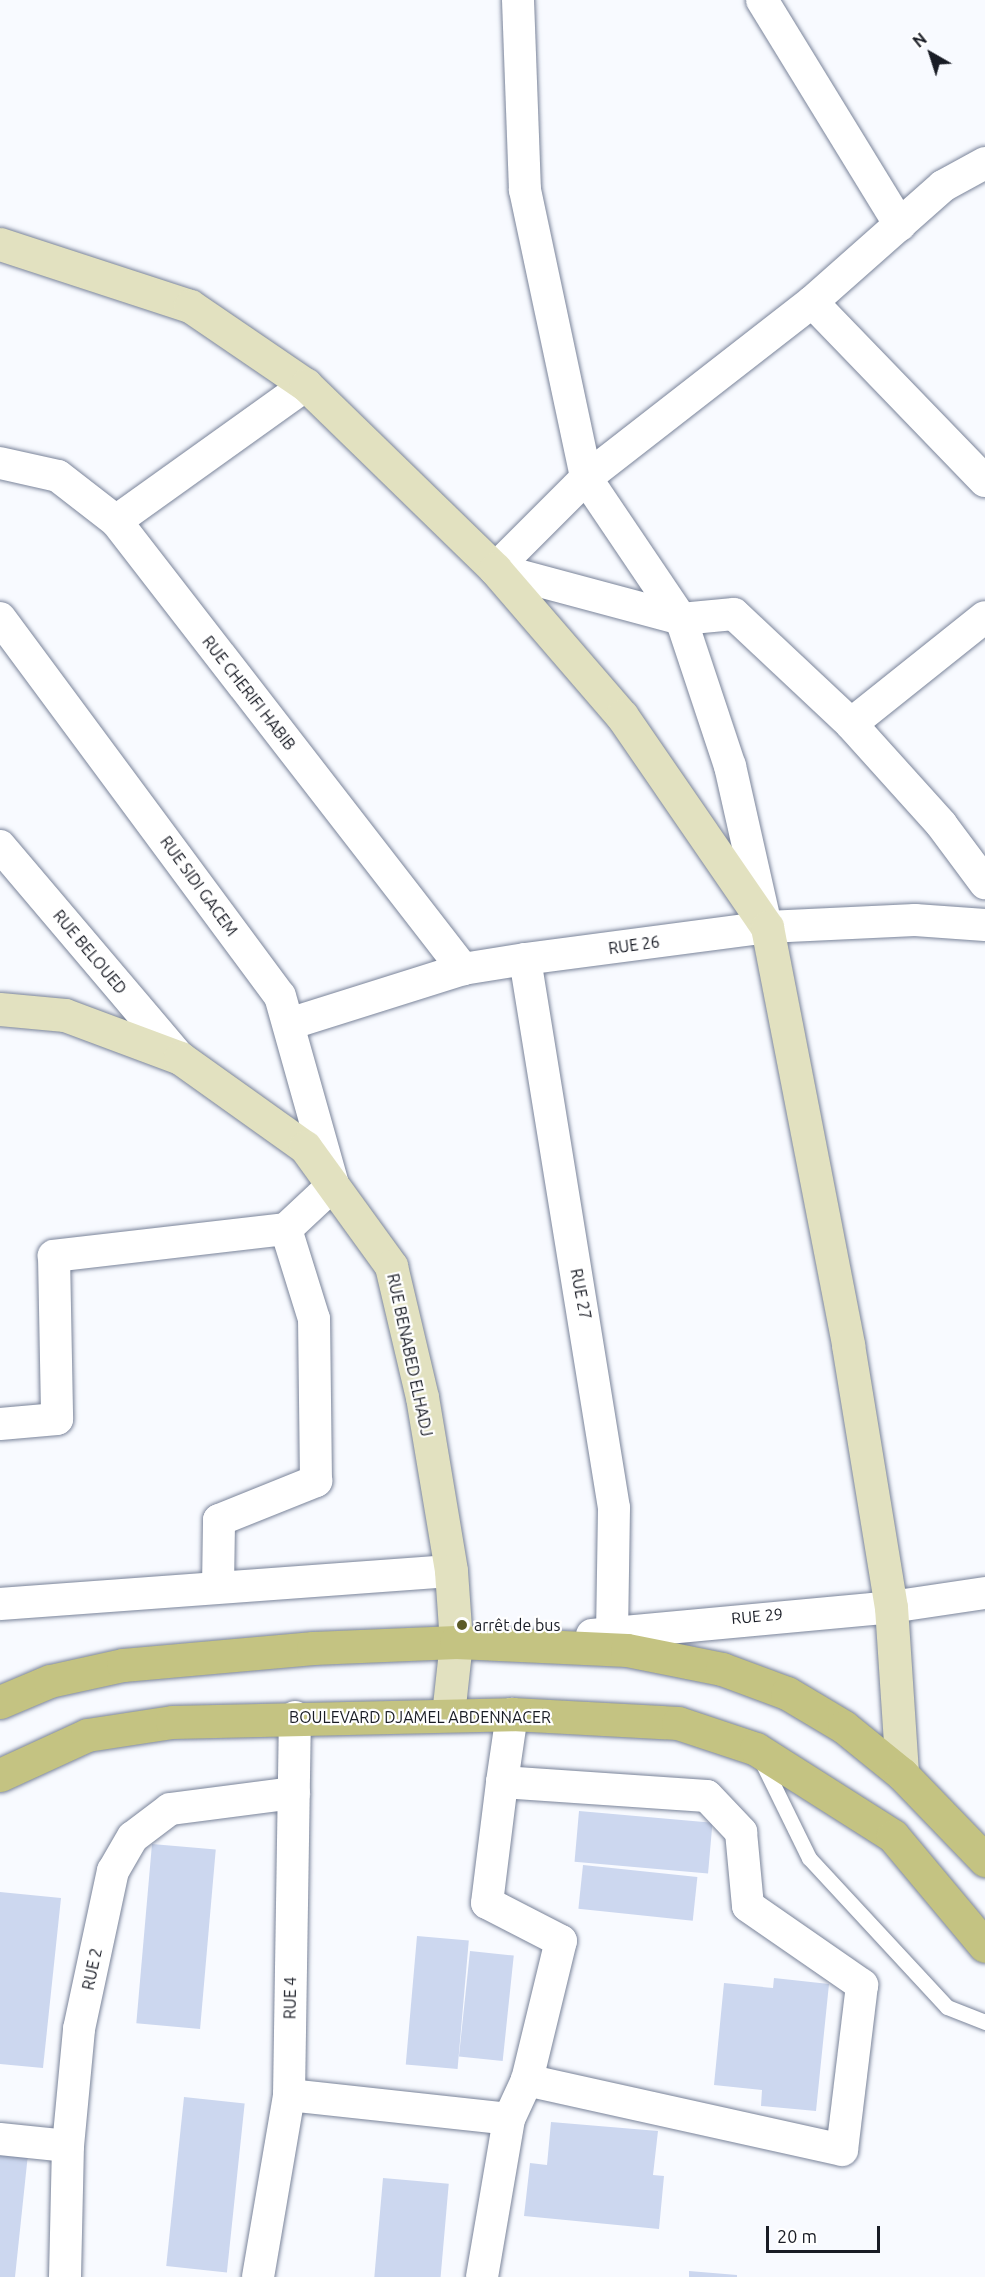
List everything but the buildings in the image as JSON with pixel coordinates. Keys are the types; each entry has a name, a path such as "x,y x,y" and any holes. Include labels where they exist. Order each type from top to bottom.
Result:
{"main road":[{"path":"0,244 189,306 306,385 495,569 622,716 767,927 848,1345 891,1607 902,1774"},
{"name":"RUE BENABED ELHADJ","path":"0,1009 65,1015 180,1058 305,1147 391,1266 422,1397 451,1571 456,1642 448,1714"},
{"path":"0,1702 50,1681 123,1665 456,1642 627,1650 722,1670 787,1694 844,1727 902,1774 985,1860"},
{"name":"BOULEVARD DJAMEL ABDENNACER","path":"0,1775 87,1735 172,1722 295,1717 512,1714 678,1723 756,1749 893,1836 985,1946"}],"street":[{"path":"518,0 525,190 586,478 681,619 730,766 767,927"},
{"path":"762,0 900,225"},
{"path":"985,163 943,186 812,302 586,478 495,569 681,619 734,614 851,724 941,824 985,883"},
{"path":"812,302 985,481"},
{"path":"116,522 306,385"},
{"name":"RUE CHERIFI HABIB","path":"0,463 58,476 116,522 463,969"},
{"path":"851,724 985,617"},
{"name":"RUE SIDI GACEM","path":"0,618 280,996 291,1023 333,1185"},
{"name":"RUE BELOUED","path":"0,846 180,1058"},
{"name":"RUE 26","path":"291,1023 463,969 525,959 767,927 915,920 985,925"},
{"name":"RUE 27","path":"525,959 610,1473 612,1632"},
{"path":"0,1424 57,1419 54,1256 286,1229 333,1185"},
{"path":"218,1587 219,1520 316,1481 314,1318 286,1229"},
{"path":"0,1604 451,1571"},
{"name":"RUE 29","path":"529,1647 612,1632 891,1607 985,1593"},
{"path":"482,2277 509,2119 527,2080 561,1941 487,1903 512,1714"},
{"name":"RUE 4","path":"258,2277 289,2095 295,1717"},
{"path":"502,1782 707,1796 741,1832 748,1906 862,1985 842,2150 527,2080"},
{"name":"RUE 2","path":"65,2277 68,2146 79,2029 113,1871 133,1837 170,1809 294,1792"},
{"path":"289,2095 509,2119"},
{"path":"0,2139 68,2146"}],"lane":[{"path":"756,1749 809,1858 947,2007 985,2022"}],"place":[{"name":"arrêt de bus","path":"462,1625"}]}
